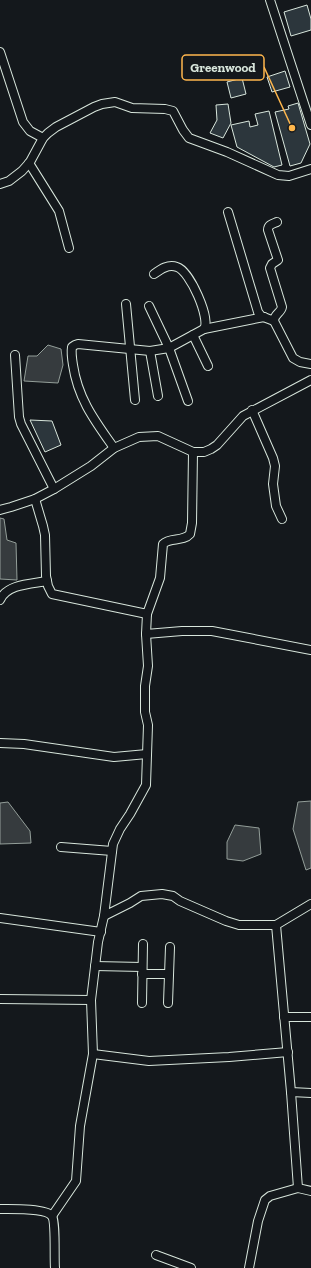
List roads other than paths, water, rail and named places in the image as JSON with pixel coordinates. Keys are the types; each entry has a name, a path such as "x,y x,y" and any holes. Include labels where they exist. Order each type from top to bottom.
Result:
{"street":[{"path":"270,0 311,125"},
{"path":"0,52 23,122 30,131 43,138"},
{"path":"0,184 15,177 29,163 43,138 56,127 94,106 107,103 119,103 132,108 165,109 173,111 189,138 226,152 278,175 289,176 311,169"},
{"path":"29,163 59,211 69,248"},
{"path":"228,212 258,312 264,318"},
{"path":"277,222 271,225 268,230 278,260 272,264 270,268 282,307 282,310 275,316 274,324 293,358 300,362 311,364"},
{"path":"154,274 169,266 182,270 187,275 196,291 205,316 206,327 204,329"},
{"path":"126,304 135,400"},
{"path":"149,306 168,348 188,401"},
{"path":"114,448 82,398 75,376 71,349 72,346 78,344 150,351 168,348 204,329 264,318 274,321"},
{"path":"193,335 208,366"},
{"path":"150,351 158,396"},
{"path":"15,355 19,417 21,424 54,489"},
{"path":"0,510 35,499 91,466 114,448 139,437 151,436 163,438 193,452 204,452 217,445 239,419 252,410 311,380"},
{"path":"252,410 273,458 275,466 273,484 276,506 282,519"},
{"path":"52,1216 76,1181 80,1126 93,1054 91,1000 113,844 120,829 146,785 148,725 145,712 145,686 148,666 146,634 147,614 160,578 163,544 166,541 184,539 190,534 192,523 193,452"},
{"path":"35,499 45,535 47,581 52,594 147,614"},
{"path":"0,600 2,595 13,588 47,581"},
{"path":"146,634 182,631 212,631 311,650"},
{"path":"0,743 24,744 114,757 147,754"},
{"path":"61,847 112,850"},
{"path":"104,916 130,903 140,896 162,894 173,896 180,901 221,919 239,925 276,925 311,904"},
{"path":"0,918 101,932"},
{"path":"276,925 288,1052 298,1188"},
{"path":"142,1003 143,944"},
{"path":"168,1004 170,947"},
{"path":"95,966 169,974"},
{"path":"0,999 91,1000"},
{"path":"284,1017 311,1017"},
{"path":"93,1054 149,1061 288,1052"},
{"path":"291,1092 311,1093"},
{"path":"249,1268 258,1221 264,1200 270,1196 298,1188 311,1191"},
{"path":"0,1209 48,1212 52,1216 54,1224 55,1268"},
{"path":"156,1255 191,1268"}],"place":[{"name":"Greenwood","path":"292,128"}]}
